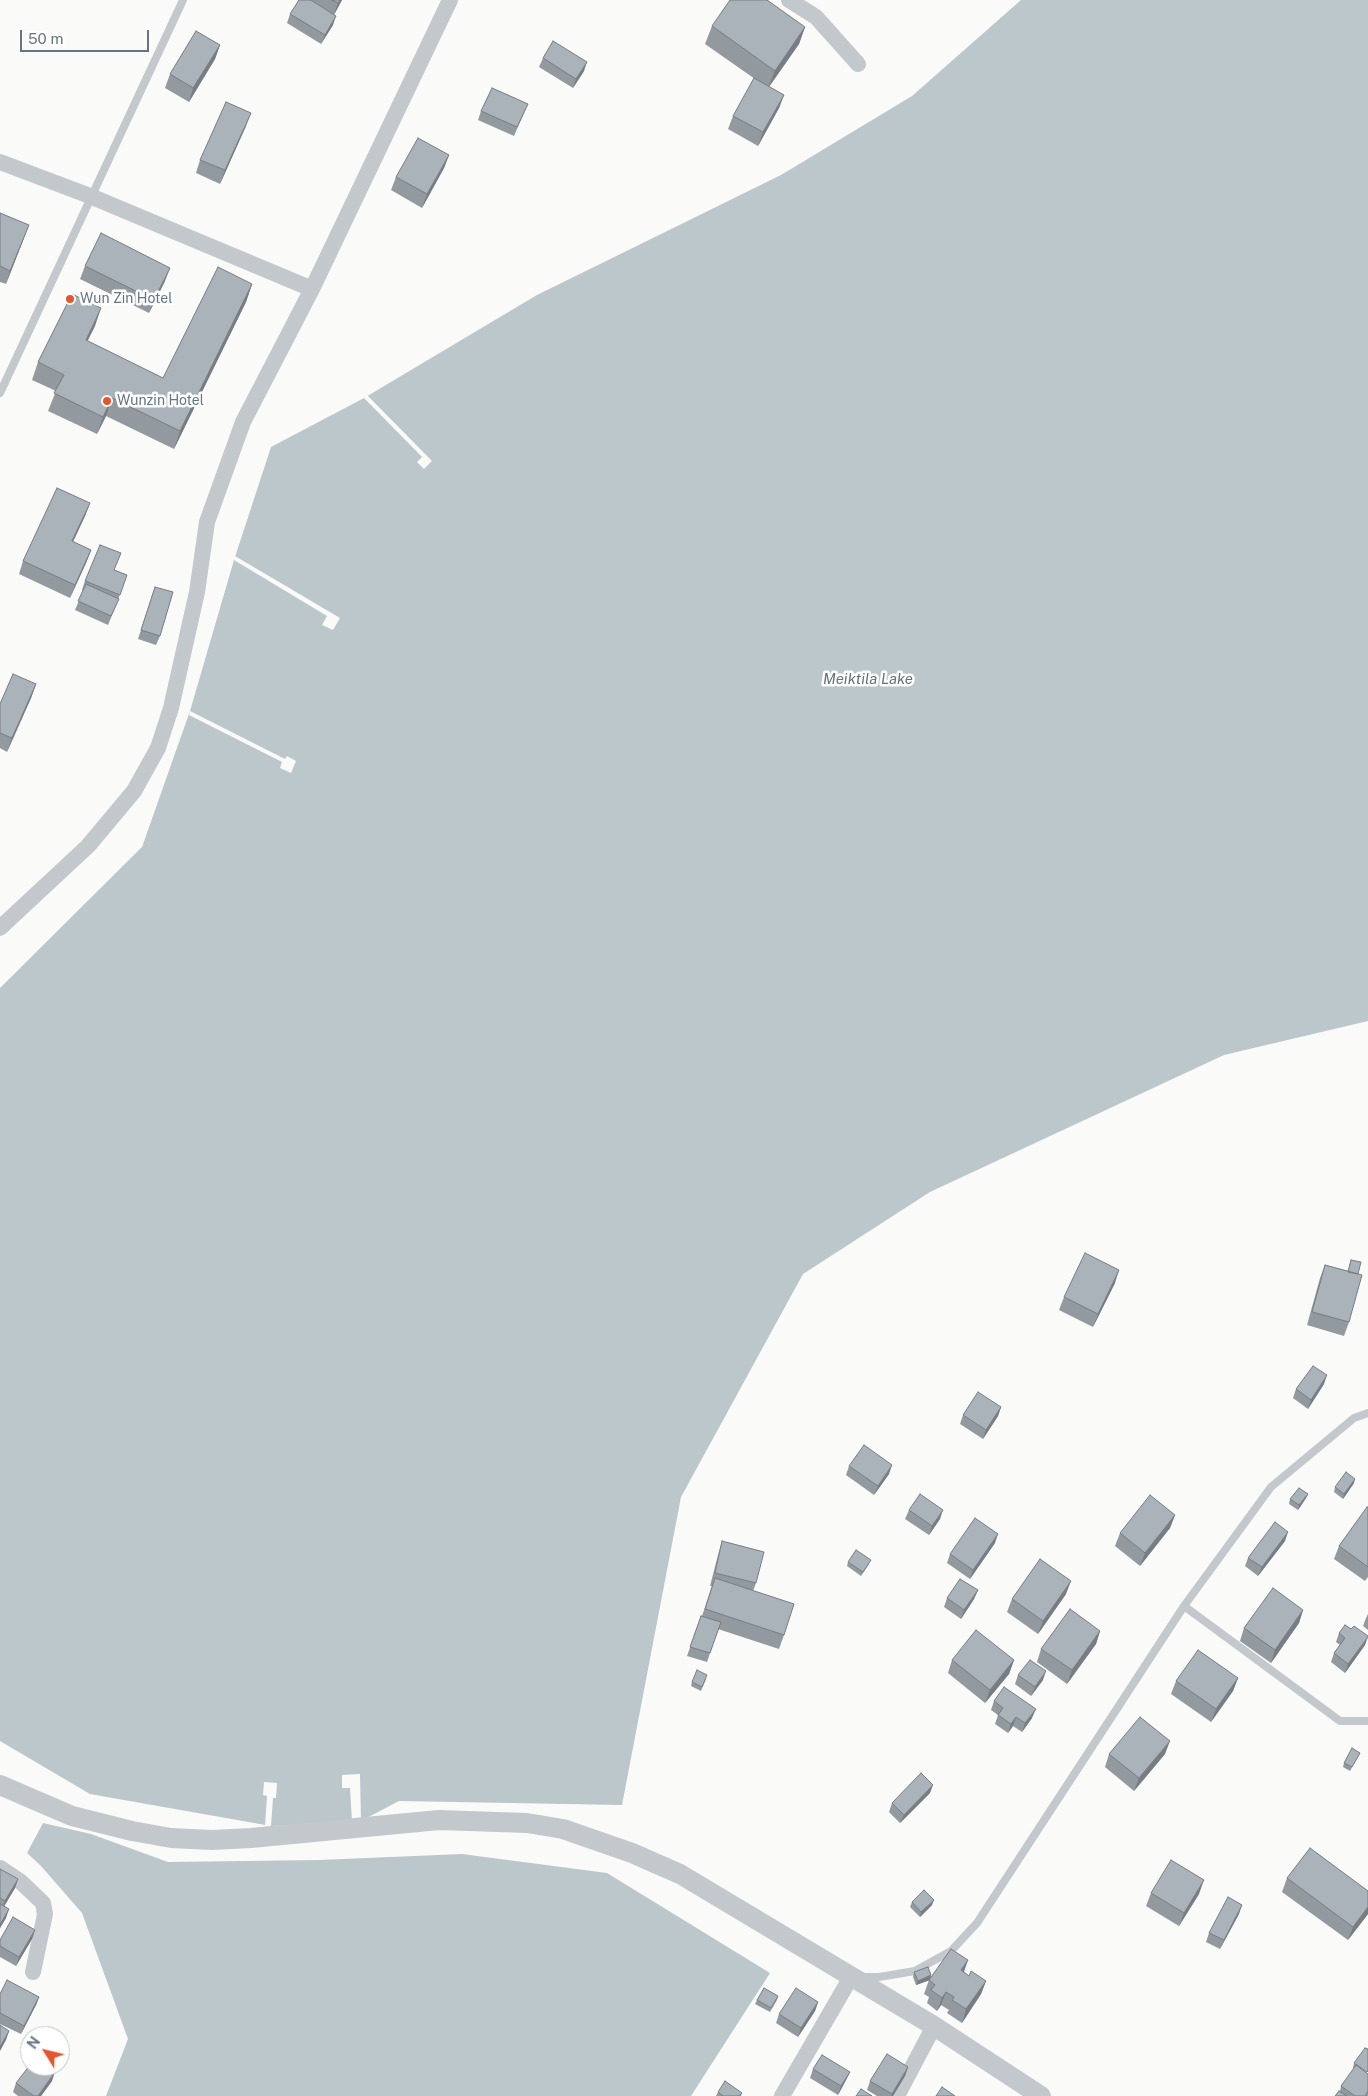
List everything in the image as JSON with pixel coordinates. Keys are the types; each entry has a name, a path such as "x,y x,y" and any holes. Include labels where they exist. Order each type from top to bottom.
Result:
{"street":[{"path":"0,928 88,846 134,791 158,748 171,708 197,592 207,522 243,422 312,289 450,0"},
{"path":"789,0 816,17 858,64"},
{"path":"0,162 90,196 312,289"},
{"path":"0,1785 72,1816 132,1831 180,1838 212,1840 251,1838 438,1820 527,1823 563,1829 632,1853 680,1874 934,2026 1033,2094"},
{"path":"0,1868 21,1882 43,1903 46,1914 33,1972"},
{"path":"782,2096 851,1977"},
{"path":"897,2096 934,2026"}],"lane":[{"path":"0,392 182,0"},
{"path":"851,1977 879,1977 915,1972 952,1951 977,1923 1184,1606 1271,1487 1354,1418 1368,1413"},
{"path":"1184,1606 1340,1721 1368,1721"}],"water":[{"name":"Meiktila Lake","path":"1021,0 1368,0 1368,1021 1224,1055 930,1192 803,1274 681,1497 622,1805 399,1801 361,1821 271,1826 90,1794 0,1741 0,988 142,847 190,711 234,560 271,447 364,398 537,295 781,175 912,96"},
{"path":"43,1823 91,1834 168,1862 319,1860 462,1854 607,1873 770,1973 691,2096 106,2096 128,2039 82,1913 41,1866 27,1853"}],"pier":[{"path":"367,395 432,461 424,469 417,462 422,457 364,398"},
{"path":"235,556 340,618 333,630 322,625 327,616 234,560"},
{"path":"190,711 285,759 287,756 296,761 291,773 280,768 282,762 189,715"},
{"path":"360,1774 361,1821 352,1821 350,1788 342,1788 342,1775"},
{"path":"264,1782 277,1783 276,1798 273,1798 271,1826 265,1826 267,1796 263,1795"}],"building":[{"path":"299,0 311,0 336,16 325,35 290,14"},
{"path":"730,0 767,0 805,27 775,71 712,26"},
{"path":"196,31 220,45 193,88 170,74"},
{"path":"553,41 587,62 576,79 543,58"},
{"path":"754,78 784,95 763,132 733,116"},
{"path":"492,88 528,104 517,127 481,111"},
{"path":"226,102 251,113 225,170 200,160"},
{"path":"418,138 449,155 427,194 396,177"},
{"path":"0,213 29,225 10,271 0,266"},
{"path":"101,233 170,268 154,300 85,266"},
{"path":"218,267 252,284 180,431 112,398 103,417 54,393 64,375 38,362 72,294 101,308 86,340 163,378"},
{"path":"57,488 90,503 72,541 91,550 75,585 23,561"},
{"path":"100,545 121,553 114,570 127,575 120,595 85,581"},
{"path":"86,584 119,599 111,616 78,601"},
{"path":"155,587 173,592 160,636 141,630"},
{"path":"13,674 36,684 12,738 0,733 0,704"},
{"path":"1085,1253 1119,1270 1098,1314 1064,1297"},
{"path":"1351,1260 1361,1262 1358,1274 1348,1272"},
{"path":"1325,1265 1362,1275 1349,1322 1312,1312"},
{"path":"1313,1366 1327,1375 1311,1400 1296,1389"},
{"path":"978,1392 1001,1407 986,1430 963,1415"},
{"path":"864,1445 892,1465 878,1486 849,1466"},
{"path":"1346,1472 1355,1479 1344,1494 1335,1487"},
{"path":"1299,1488 1308,1494 1299,1505 1290,1499"},
{"path":"920,1494 943,1510 932,1526 909,1510"},
{"path":"1150,1495 1175,1515 1145,1553 1120,1533"},
{"path":"1368,1507 1368,1567 1339,1546"},
{"path":"975,1518 998,1534 973,1570 950,1554"},
{"path":"1275,1522 1288,1532 1262,1567 1248,1558"},
{"path":"722,1541 764,1552 756,1583 715,1573"},
{"path":"856,1550 871,1560 863,1572 848,1562"},
{"path":"1040,1559 1071,1581 1043,1621 1012,1599"},
{"path":"715,1578 794,1604 784,1635 705,1609"},
{"path":"960,1579 978,1590 964,1610 947,1598"},
{"path":"1273,1588 1303,1610 1275,1650 1244,1628"},
{"path":"1070,1609 1100,1631 1072,1670 1041,1649"},
{"path":"701,1616 721,1622 710,1653 690,1647"},
{"path":"1345,1625 1351,1629 1354,1626 1368,1636 1348,1664 1334,1653 1345,1638 1339,1633"},
{"path":"976,1630 1014,1660 990,1690 952,1660"},
{"path":"1198,1650 1238,1678 1216,1709 1176,1681"},
{"path":"1030,1660 1046,1671 1035,1687 1018,1675"},
{"path":"697,1670 707,1675 702,1687 692,1682"},
{"path":"1004,1687 1036,1709 1025,1723 1016,1717 1011,1724 998,1715 1003,1708 994,1701"},
{"path":"1140,1717 1170,1741 1139,1778 1109,1754"},
{"path":"1352,1748 1360,1753 1352,1767 1344,1763"},
{"path":"921,1773 933,1785 904,1815 892,1803"},
{"path":"1310,1848 1368,1891 1368,1907 1353,1927 1287,1878"},
{"path":"1171,1860 1204,1880 1184,1913 1151,1893"},
{"path":"0,1869 18,1879 5,1901 0,1898"},
{"path":"924,1890 934,1900 921,1912 912,1902"},
{"path":"1228,1897 1242,1905 1224,1940 1209,1933"},
{"path":"0,1904 9,1909 0,1925"},
{"path":"13,1917 35,1930 19,1957 0,1946 0,1940"},
{"path":"951,1949 968,1960 961,1970 969,1976 971,1971 986,1981 966,2009 952,2000 954,1997 946,1992 942,1998 931,1990 935,1985 929,1980"},
{"path":"928,1967 931,1975 918,1981 914,1972"},
{"path":"7,1980 39,1997 24,2026 0,2013 0,1994"},
{"path":"764,1988 778,1996 771,2008 757,2000"},
{"path":"796,1988 818,2002 801,2028 779,2014"},
{"path":"0,2025 9,2031 0,2047"},
{"path":"1365,2048 1368,2049 1367,2072 1354,2063"},
{"path":"887,2054 908,2067 892,2094 870,2081"},
{"path":"822,2055 850,2072 841,2086 813,2069"},
{"path":"1356,2065 1368,2074 1368,2091 1365,2096 1355,2096 1341,2086"},
{"path":"21,2076 52,2076 38,2096 34,2096 16,2083"},
{"path":"725,2081 742,2093 739,2096 723,2096 718,2092"},
{"path":"942,2087 955,2096 936,2096"},
{"path":"861,2089 872,2096 856,2096"},
{"path":"1339,2091 1347,2096 1335,2096"}],"place":[{"name":"Wun Zin Hotel","path":"70,299"},
{"name":"Wunzin Hotel","path":"107,401"}]}
